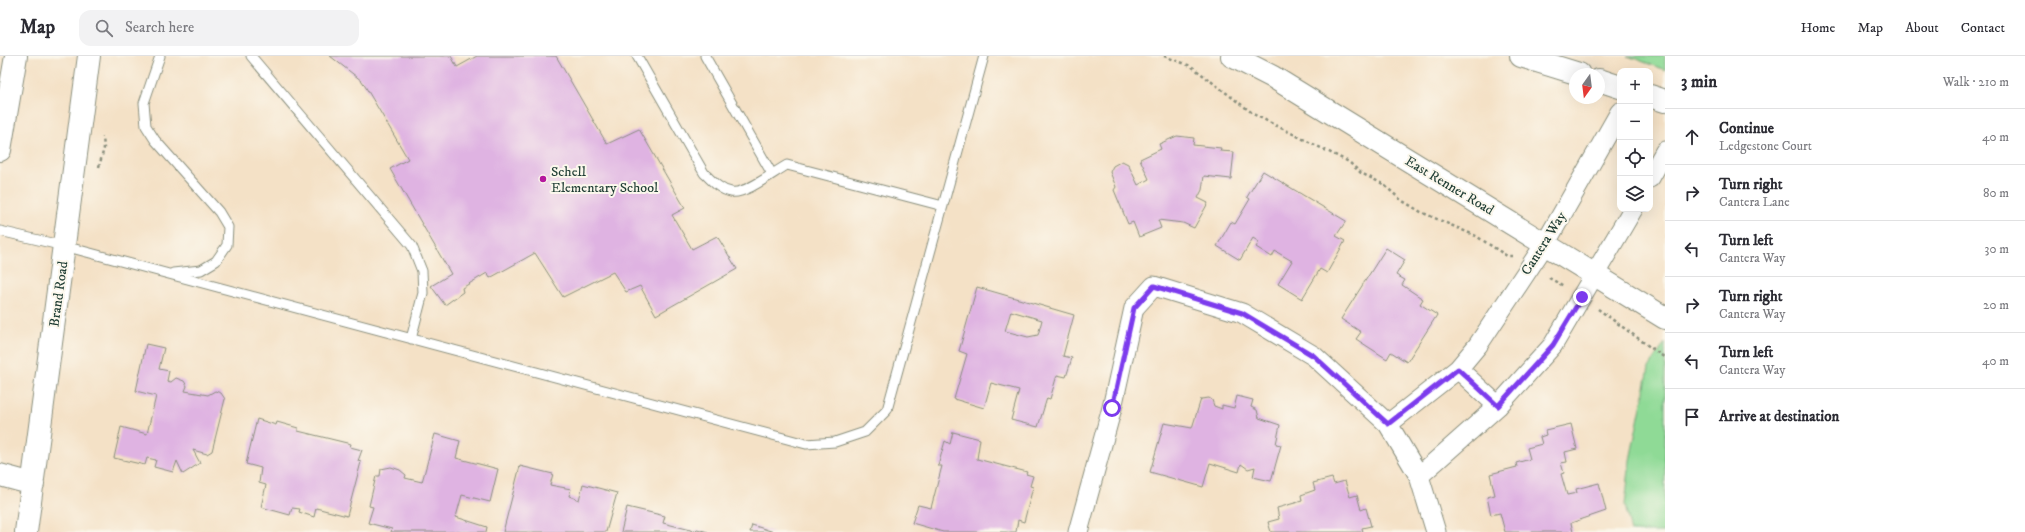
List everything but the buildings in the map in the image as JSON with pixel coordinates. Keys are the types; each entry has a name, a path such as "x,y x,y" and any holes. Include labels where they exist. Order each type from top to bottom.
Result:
{"main road":[{"path":"0,150 16,56"},
{"name":"Brand Road","path":"26,532 89,56"},
{"name":"East Renner Road","path":"1232,56 1279,81 1665,318"},
{"path":"1521,56 1569,71"},
{"path":"1605,82 1617,86"},
{"path":"1653,97 1665,101"},
{"path":"0,475 32,484"}],"street":[{"name":"Cantera Way","path":"1388,424 1458,369 1478,345 1545,244 1617,117"},
{"path":"1651,176 1665,151"},
{"path":"1419,476 1498,406 1553,345 1631,212"},
{"path":"1078,532 1112,408 1134,308 1154,286 1242,313 1314,356 1388,424 1419,476 1436,532"},
{"path":"1458,369 1498,406"}],"lane":[{"path":"160,56 144,103 146,126 155,140 219,212 228,227 227,244 216,261 201,270 168,274"},
{"path":"251,56 412,246 422,270 423,293 411,339"},
{"path":"637,56 704,173 717,186 732,192 749,188 786,165 943,206"},
{"path":"705,56 772,174"},
{"path":"0,231 64,246 806,444 835,442 865,432 887,410 984,56"}],"path":[{"path":"1164,56 1191,66 1255,115 1349,162 1361,173 1383,184 1401,200 1421,212 1476,236 1507,256 1517,257 1530,267"}],"green space":[{"path":"1628,56 1665,56 1665,70"},
{"path":"1665,343 1665,532 1631,532 1625,505 1630,460 1649,368"}],"place":[{"name":"Schell Elementary School","path":"543,179"}],"route":[{"path":"1112,408 1134,308 1154,286 1242,313 1314,356 1388,424 1458,369 1498,406 1553,345 1582,297"}]}
